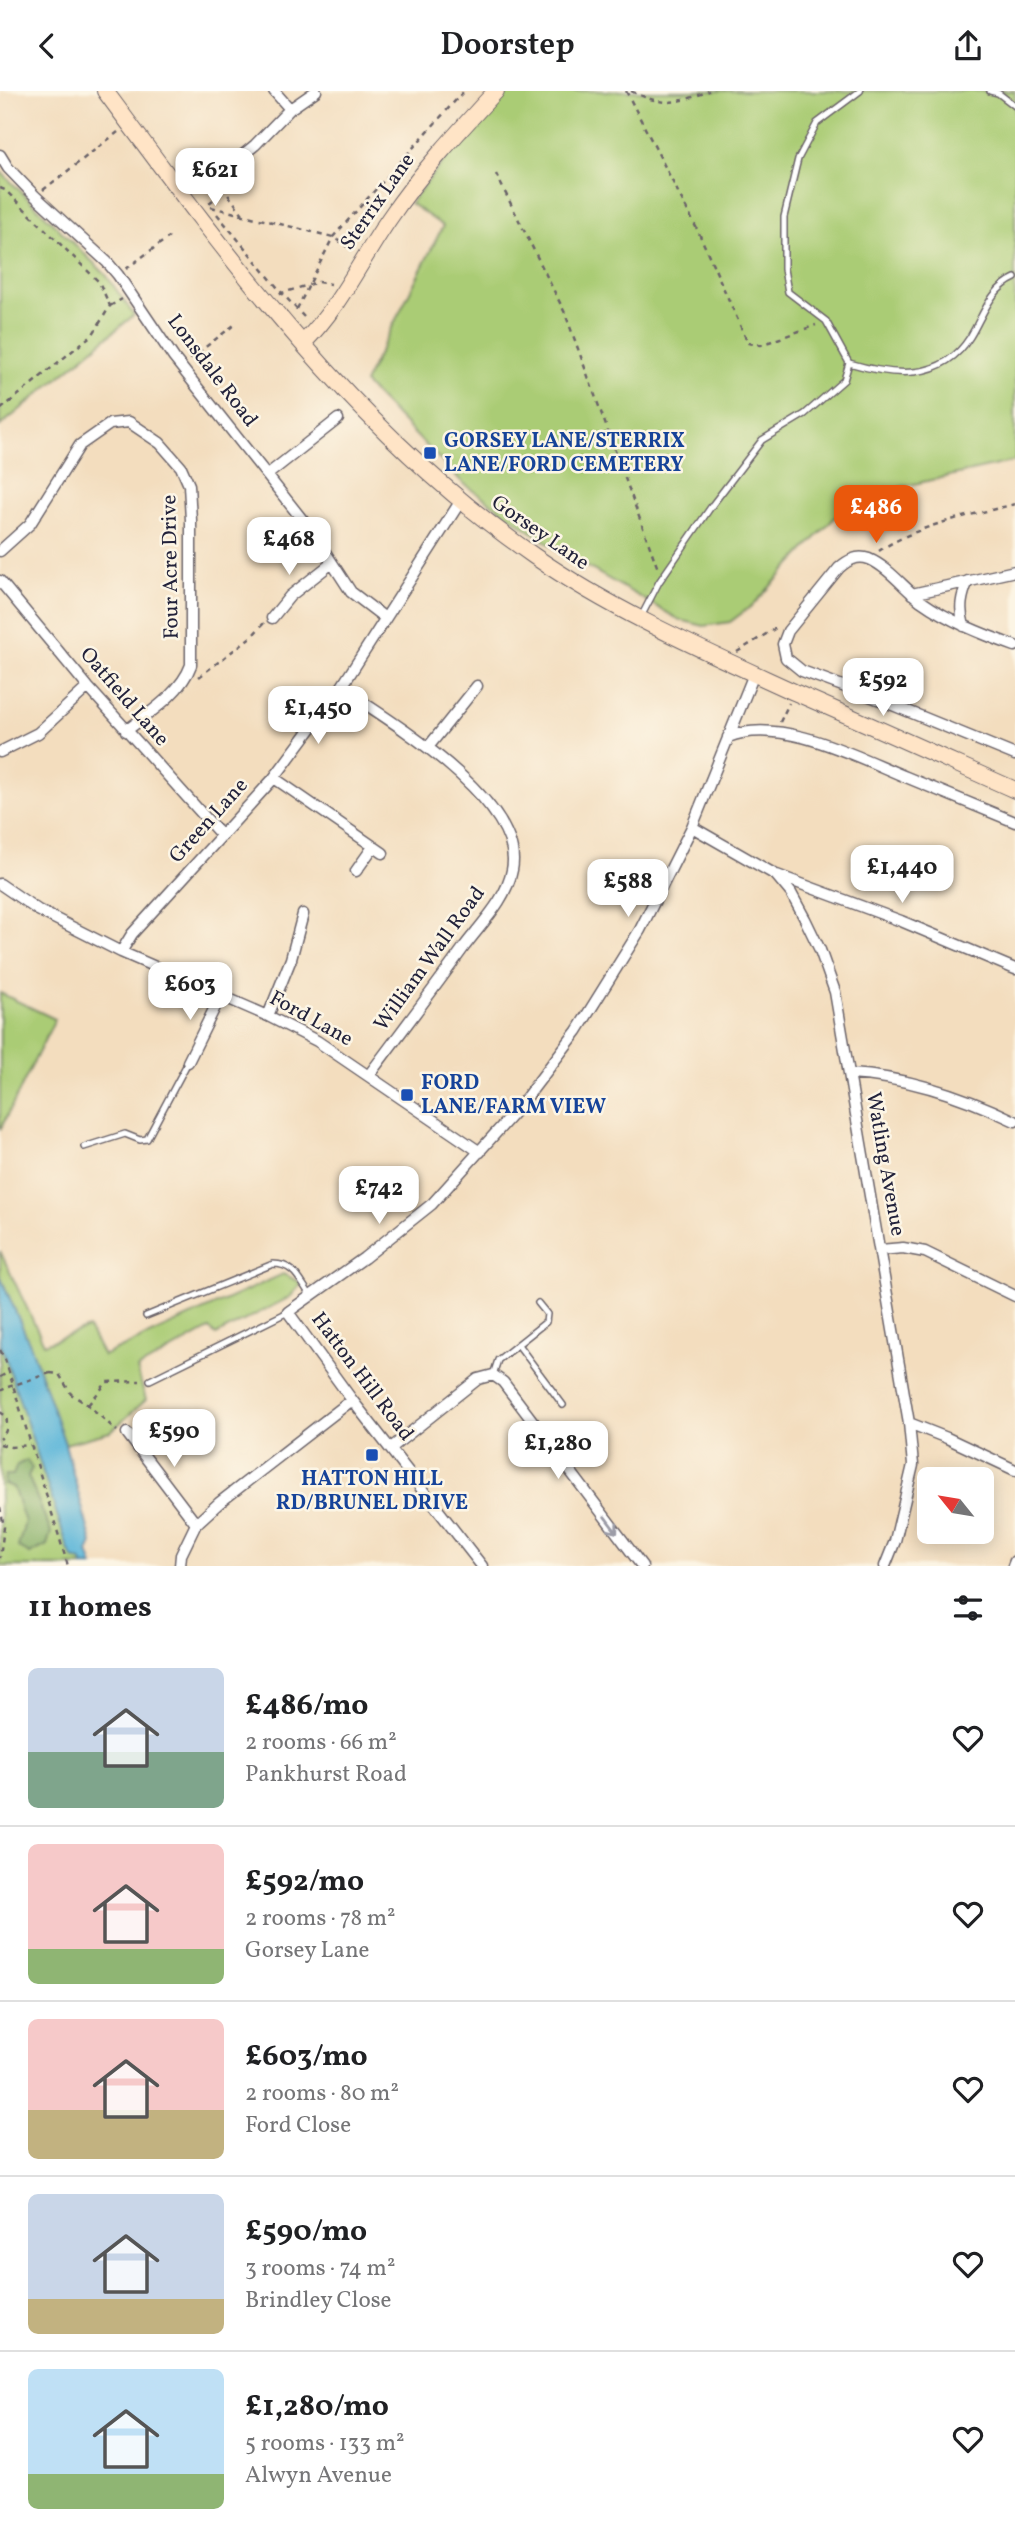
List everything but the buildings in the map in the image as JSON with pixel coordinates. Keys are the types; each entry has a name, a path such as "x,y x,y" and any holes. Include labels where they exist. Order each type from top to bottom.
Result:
{"main road":[{"name":"Gorsey Lane","path":"105,91 207,228 303,344 396,442 460,502 585,590 640,619 727,662 1015,790"},
{"name":"Sterrix Lane","path":"303,344 322,324 406,194 448,142 496,91"}],"street":[{"path":"274,91 290,109"},
{"path":"215,182 290,109 316,91"},
{"name":"Lonsdale Road","path":"0,155 8,168 34,196 118,275 180,366 312,532 351,591 385,618"},
{"path":"267,475 338,419"},
{"name":"Four Acre Drive","path":"0,551 30,524 80,445 110,424 129,422 160,443 181,467 189,485 192,644 191,665 186,678"},
{"name":"Green Lane","path":"121,952 132,934 274,778 341,688 460,502"},
{"path":"1015,646 964,625 912,594 877,563 867,558 854,558 844,564 797,619 784,637 783,650 789,663 802,671 1015,755"},
{"path":"272,618 290,596 332,563"},
{"path":"912,594 1015,571"},
{"name":"Oatfield Lane","path":"0,581 88,687 222,836"},
{"path":"964,625 960,614 961,602 968,581"},
{"path":"288,1312 364,1258 432,1203 520,1106 577,1031 640,930 691,827 754,674"},
{"path":"127,731 186,678"},
{"path":"429,746 477,686"},
{"path":"0,752 38,733 88,687"},
{"name":"William Wall Road","path":"341,688 429,746 467,782 494,811 508,834 512,870 495,905 369,1075"},
{"path":"728,737 754,731 775,732 806,739 838,749 1015,822"},
{"path":"274,778 383,853"},
{"name":"Watling Avenue","path":"691,827 776,875 791,893 820,950 835,992 914,1465 895,1541 885,1566"},
{"path":"356,871 373,847"},
{"path":"776,875 901,921 1015,969"},
{"name":"Ford Lane","path":"0,884 38,910 121,952 268,1016 317,1041 480,1152"},
{"path":"268,1016 291,959 303,914"},
{"path":"188,1062 221,995"},
{"path":"850,1074 878,1076 934,1089 1015,1121"},
{"path":"880,1250 903,1248 925,1252 1015,1296"},
{"name":"Hatton Hill Road","path":"288,1312 352,1400 482,1566"},
{"path":"391,1448 478,1379 494,1375 503,1382 642,1566"},
{"path":"180,1566 181,1555 196,1524 219,1503 352,1400"},
{"path":"909,1423 947,1437 1015,1470"},
{"path":"127,1433 196,1524"},
{"path":"1013,1566 1015,1561"}],"lane":[{"path":"640,619 661,579 762,440 805,414 844,380 849,363 826,321 788,292 784,269 784,217 798,159 817,123 860,91"},
{"path":"990,91 998,93 1015,106"},
{"path":"849,363 878,371 911,374 952,360 970,338 987,303 1015,278"},
{"path":"84,1147 125,1134 140,1140 147,1139 188,1062"},
{"path":"146,1316 273,1264 285,1264 292,1268 311,1296"},
{"path":"494,1375 498,1360 547,1322 547,1314 538,1303"},
{"path":"150,1380 288,1312"},
{"path":"519,1346 563,1405"}],"path":[{"path":"297,309 333,237 464,91"},
{"path":"626,91 698,231 748,343 761,345 826,321"},
{"path":"631,91 653,102 683,102 709,91"},
{"path":"34,196 129,124"},
{"path":"496,174 565,313 661,579"},
{"path":"215,182 243,214"},
{"path":"215,182 210,205 333,237 364,257"},
{"path":"0,188 99,282 110,306 93,334 0,410"},
{"path":"118,275 169,237"},
{"path":"304,317 282,293 310,283 326,282 342,292"},
{"path":"180,366 234,325"},
{"path":"867,558 903,537 947,521 1015,504"},
{"path":"186,678 196,680 272,618"},
{"path":"727,662 738,651 785,622 797,619"},
{"path":"0,1350 68,1566"},
{"path":"0,1377 9,1372"},
{"path":"0,1391 50,1373 60,1374 71,1394 118,1431 127,1433"},
{"path":"88,1405 107,1382 150,1380"},
{"path":"0,1412 6,1416 8,1424 0,1441 11,1447 30,1445"},
{"path":"0,1507 4,1527 0,1558"}],"green space":[{"path":"505,91 1015,91 1015,461 853,498 754,604 730,622 704,626 680,620 553,547 463,483 364,383 443,226 410,203"},
{"path":"0,171 106,275 134,315 0,426"},
{"path":"0,993 55,1019 0,1130"},
{"path":"0,1251 44,1344 88,1328 103,1356 283,1274 302,1283 290,1297 216,1335 209,1329 137,1369 146,1400 110,1432 65,1444 31,1347 0,1276"},
{"path":"0,1310 88,1566 0,1566"},
{"path":"27,1460 32,1468 28,1476 51,1532 47,1545 30,1554 18,1547 25,1522 13,1487 4,1484 5,1475 13,1475 17,1465"}],"water":[{"path":"0,1276 31,1347 65,1444 92,1543 88,1552 93,1566 83,1566 82,1561 74,1559 69,1551 0,1341"}],"place":[{"name":"GORSEY LANE/STERRIX LANE/FORD CEMETERY","path":"430,453"},
{"name":"FORD LANE/FARM VIEW","path":"407,1095"},
{"name":"HATTON HILL RD/BRUNEL DRIVE","path":"372,1455"}]}
